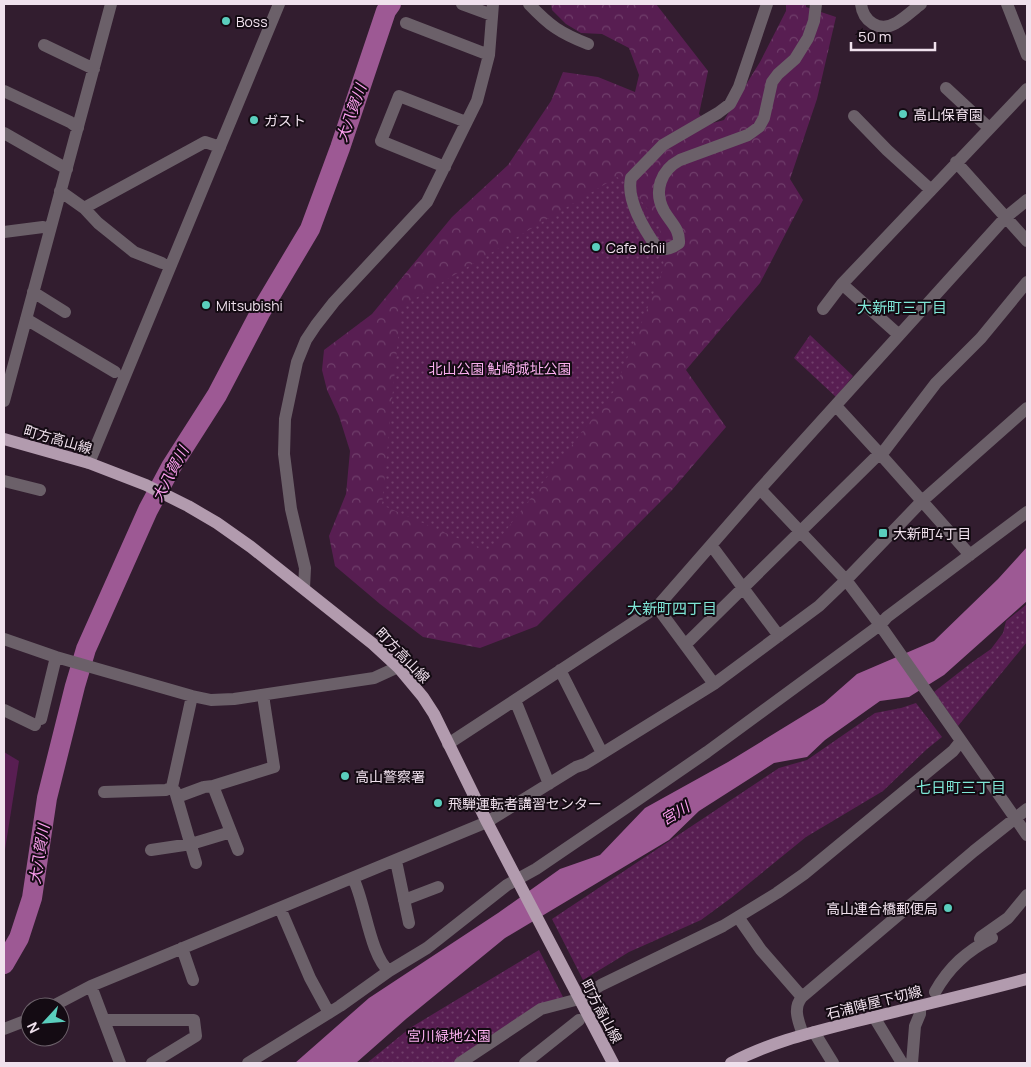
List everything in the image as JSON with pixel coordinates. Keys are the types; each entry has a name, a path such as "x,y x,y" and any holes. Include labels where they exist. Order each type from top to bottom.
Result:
{"main road":[{"name":"町方高山線","path":"4,440 89,463 132,478 188,506 217,523 251,547 374,644 398,668 423,697 434,714 608,1062"},
{"name":"石浦陣屋下切線","path":"731,1063 769,1045 1027,979"}],"street":[{"path":"4,401 111,4"},
{"path":"89,463 280,4"},
{"path":"304,588 305,568 291,508 284,454 285,419 300,351 316,325 334,302 428,202 477,101 489,55 493,9 462,4"},
{"path":"529,4 544,20 564,35 588,44"},
{"path":"767,4 739,87 730,104 663,145 631,178 629,185 636,211 658,249 665,250 679,243 679,235 674,224 664,211 658,194 664,174 673,164 680,160 748,135 758,127 764,118 772,82 795,59 808,38 814,21 816,4"},
{"path":"861,4 863,12 869,21 882,27 895,24 921,4"},
{"path":"1012,5 1027,55"},
{"path":"406,24 489,55"},
{"path":"44,45 94,69"},
{"path":"946,88 989,128"},
{"path":"823,309 842,284 1027,89"},
{"path":"4,91 70,122 78,128"},
{"path":"444,167 382,141 399,96 466,122"},
{"path":"854,116 930,190"},
{"path":"4,133 67,168"},
{"path":"84,208 205,142 220,147"},
{"path":"956,162 1027,241"},
{"path":"60,191 84,208 98,223 134,252 162,263"},
{"path":"448,744 657,607 760,489 1005,218 1027,200"},
{"path":"4,232 43,227 50,229"},
{"path":"685,645 881,454 936,383 978,341 1027,282"},
{"path":"842,284 899,336"},
{"path":"33,292 65,312"},
{"path":"26,319 115,372"},
{"path":"836,406 970,555"},
{"path":"70,997 91,986 487,822 602,753 714,684 819,606 922,501 1027,408"},
{"path":"4,480 40,490"},
{"path":"760,489 846,580 882,628 1027,835"},
{"path":"248,1063 329,1013 389,971 428,948 518,881 638,800 882,628 887,617 1027,512"},
{"path":"711,545 778,636"},
{"path":"657,607 714,684"},
{"path":"4,639 60,658 211,700 264,695 374,678 398,668"},
{"path":"4,710 38,722 60,658"},
{"path":"560,670 602,753"},
{"path":"104,792 166,790 175,792 213,786 274,766 264,695"},
{"path":"192,696 175,792 196,863"},
{"path":"515,700 548,784"},
{"path":"460,1063 541,1009 602,985 723,926 777,893 804,874 953,751 959,737"},
{"path":"213,786 238,850"},
{"path":"832,1063 809,1034 796,1010 797,1002 974,851 1027,809"},
{"path":"151,850 191,844 231,832"},
{"path":"396,861 410,923"},
{"path":"353,878 376,949 383,967 389,971"},
{"path":"404,900 438,887"},
{"path":"980,944 981,937 1008,918 1026,901"},
{"path":"280,908 306,969 329,1013"},
{"path":"738,917 761,950 802,997"},
{"path":"935,992 942,978 953,965 964,955 992,938"},
{"path":"182,948 193,980"},
{"path":"91,986 120,1063"},
{"path":"912,1063 915,1026 920,1014 920,1006"},
{"path":"874,1017 902,1063"},
{"path":"105,1020 194,1020 196,1036 152,1063"},
{"path":"525,1063 579,1020"},
{"path":"4,1029 20,1023"}],"green space":[{"path":"551,4 656,4 708,71 699,114 709,124 724,120 760,62 786,11 786,4 806,4 806,7 836,17 817,99 790,179 803,200 760,283 686,370 726,427 672,490 537,626 480,648 423,637 335,566 329,536 346,494 350,451 339,416 327,390 322,370 324,350 372,314 452,217 508,165 551,101 563,72 598,77 635,92 639,75 629,48 602,34 581,33 566,24 552,10"},
{"name":"北山公園 鮎崎城址公園","path":"617,177 629,185 659,224 664,267 614,391 489,552 382,505 401,307"},
{"path":"810,335 853,376 836,397 794,358"},
{"path":"1027,604 1027,642 958,726 934,692 991,649 1003,633 1006,621"},
{"path":"916,703 942,737 883,791 806,837 701,920 629,952 583,980 552,919 779,768 807,760 875,713"},
{"path":"4,752 19,761 4,856"},
{"name":"宮川緑地公園","path":"539,950 563,997 454,1063 367,1063 410,1028"}],"water":[{"name":"宮川","path":"1027,547 1027,601 944,675 909,697 880,701 825,740 807,757 774,763 699,811 669,840 505,938 406,1019 356,1063 295,1063 369,998 498,913 560,869 600,855 645,808 728,762 824,703 857,674 934,641 998,579"}],"waterway":[{"name":"大八賀川","path":"4,964 19,938 32,898 47,798 86,649 148,510 171,467 217,395 260,313 310,229 340,148 386,11 391,4"}],"place":[{"name":"Boss","path":"226,21"},
{"name":"高山保育園","path":"903,114"},
{"name":"ガスト","path":"254,120"},
{"name":"Cafe ichii","path":"596,247"},
{"name":"Mitsubishi","path":"206,305"},
{"name":"大新町4丁目","path":"883,533"},
{"name":"高山警察署","path":"345,776"},
{"name":"飛騨運転者講習センター","path":"438,803"},
{"name":"高山連合橋郵便局","path":"948,908"}],"district":[{"name":"大新町三丁目","path":"902,307"},
{"name":"大新町四丁目","path":"672,608"},
{"name":"七日町三丁目","path":"961,787"}]}
